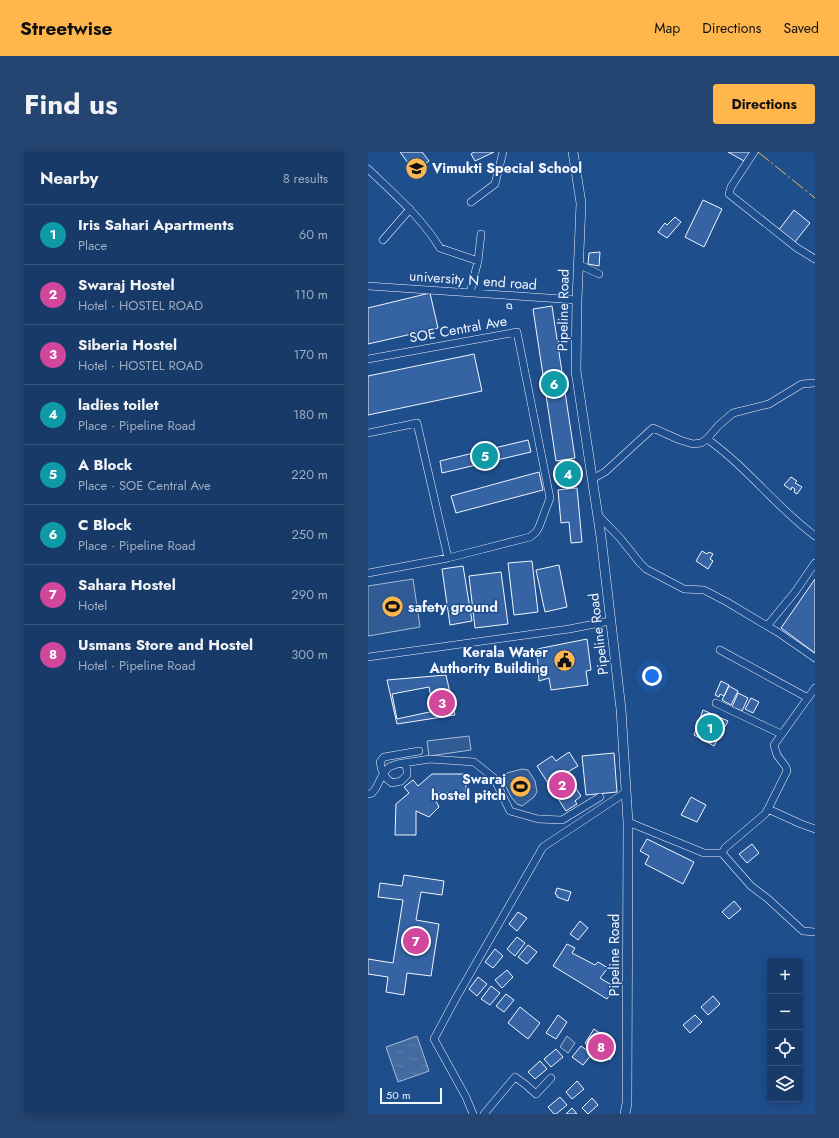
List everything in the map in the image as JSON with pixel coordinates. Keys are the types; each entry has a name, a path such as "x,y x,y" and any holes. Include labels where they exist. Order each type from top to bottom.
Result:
{"street":[{"path":"470,202 495,184 503,152"},
{"name":"Pipeline Road","path":"573,152 581,203 576,300 576,371 597,514 621,709 628,822 627,1096 625,1114"},
{"path":"754,152 731,187 730,194 797,248 815,259"},
{"path":"368,169 410,209 432,234 440,248 478,261"},
{"path":"383,240 410,209"},
{"path":"470,293 478,261 481,234"},
{"path":"578,264 599,274"},
{"name":"university N end road","path":"368,286 576,300"},
{"name":"SOE Central Ave","path":"368,359 517,332 550,498 536,532 530,537 448,558"},
{"path":"592,479 605,472 654,428 680,440 693,444 701,443 707,439 728,417 737,411 769,404 802,384 815,383"},
{"path":"368,433 417,423 448,558 368,573"},
{"path":"707,439 724,451 779,505 815,536"},
{"path":"597,514 620,538 646,569 684,589 704,590 767,626 815,658"},
{"path":"767,626 795,592 815,563"},
{"path":"368,657 568,629 610,621"},
{"path":"720,650 808,698"},
{"path":"722,853 725,848 765,814 787,771 786,767 777,756 774,745 815,688"},
{"path":"716,703 781,734"},
{"path":"404,763 407,769 407,775 401,781 392,783 386,779 381,769 380,762 384,757 420,751"},
{"path":"368,794 372,793 376,788 389,767 397,764 430,760 474,762 494,778 510,810 538,819 562,820 600,797"},
{"path":"473,1114 466,1097 434,1040 456,998 543,847 626,792"},
{"path":"768,808 815,829"},
{"path":"628,822 704,853 722,853 751,886 767,898 803,931 815,932"},
{"path":"484,1114 515,1078 536,1094 551,1078"}],"shaded area":[{"name":"safety ground","path":"413,579 420,627 368,636 368,586"},
{"path":"469,736 471,750 429,756 427,741"},
{"name":"Swaraj hostel pitch","path":"522,769 528,770 535,781 537,792 534,797 522,806 517,804 511,797 504,783 503,777 507,773"},
{"path":"567,1036 575,1043 568,1053 560,1047"}],"water":[{"path":"417,1036 429,1071 398,1082 386,1047"}],"building":[{"name":"Vimukti Special School","path":"400,152 422,152 429,161 414,171"},
{"path":"474,152 494,152 475,161 471,154"},
{"path":"728,152 750,152 744,161"},
{"path":"703,200 722,209 704,247 685,237"},
{"path":"794,210 810,223 794,243 778,231"},
{"path":"675,217 681,222 667,238 658,232 665,223 667,225"},
{"path":"600,252 599,266 588,264 589,253"},
{"path":"430,293 438,328 368,344 368,308"},
{"path":"507,304 511,304 512,309 507,308"},
{"path":"552,306 575,458 556,461 533,309"},
{"path":"474,354 482,391 368,415 368,376"},
{"path":"528,440 531,452 442,473 440,461"},
{"path":"572,466 573,478 563,480 562,467"},
{"path":"539,472 543,490 456,513 451,496"},
{"path":"791,477 797,481 795,483 802,487 797,494 794,492 795,489 792,487 791,490 784,485"},
{"path":"577,488 582,542 571,543 569,522 561,523 558,490"},
{"path":"702,551 707,554 709,552 713,554 710,559 713,561 708,569 696,561"},
{"path":"532,561 538,612 514,615 508,563"},
{"path":"559,565 567,607 545,612 536,570"},
{"path":"463,566 472,621 450,625 442,569"},
{"path":"501,572 508,624 475,628 469,576"},
{"path":"815,579 815,653 781,628"},
{"name":"Kerala Water Authority Building","path":"587,639 591,670 586,671 588,685 551,690 549,678 539,681 537,649"},
{"path":"446,675 455,715 397,724 387,680","holes":["429,687 434,711 397,719 392,694"]},
{"path":"721,681 729,685 724,696 720,694 719,697 715,695"},
{"path":"729,686 738,691 731,705 722,700"},
{"path":"738,693 748,698 742,711 732,707"},
{"path":"751,698 759,702 753,713 745,709"},
{"path":"703,710 728,721 714,746 694,735"},
{"path":"569,752 578,766 566,773 581,796 575,801 577,804 566,811 537,766 552,756 556,761"},
{"path":"614,753 617,792 586,795 582,756"},
{"path":"432,774 466,774 466,793 432,793 439,807 429,817 416,811 416,835 395,835 396,804 409,793 404,787 413,780 418,786"},
{"path":"691,797 706,805 697,822 681,815"},
{"path":"647,839 694,862 683,884 645,864 649,856 640,851"},
{"path":"752,844 759,853 747,863 739,854"},
{"path":"404,875 444,881 442,895 421,892 416,920 439,924 431,976 407,973 404,995 386,992 388,977 368,974 368,959 393,963 403,900 378,897 380,883 402,886"},
{"path":"557,888 571,892 568,901 557,897 555,894"},
{"path":"734,901 741,909 729,919 722,912"},
{"path":"518,912 527,918 517,931 509,924"},
{"path":"580,921 588,928 578,940 570,934"},
{"path":"517,937 525,943 515,956 507,949"},
{"path":"567,944 575,948 572,953 595,965 598,962 608,968 600,978 615,987 607,999 553,966"},
{"path":"528,945 537,952 527,964 518,957"},
{"path":"495,949 503,956 493,968 485,962"},
{"path":"507,970 513,977 502,988 495,980"},
{"path":"478,977 487,984 477,996 469,989"},
{"path":"491,986 500,993 490,1005 481,999"},
{"path":"506,994 514,1000 504,1012 496,1006"},
{"path":"713,996 720,1004 708,1015 701,1007"},
{"path":"520,1007 540,1023 528,1039 508,1023"},
{"path":"558,1015 567,1022 556,1039 546,1033"},
{"path":"695,1015 702,1022 690,1033 683,1025"},
{"path":"594,1029 614,1043 609,1050 614,1053 610,1060 585,1043"},
{"path":"581,1046 592,1054 583,1065 572,1057"},
{"path":"556,1049 563,1057 551,1067 544,1059"},
{"path":"540,1061 547,1069 535,1079 528,1072"},
{"path":"577,1081 584,1089 572,1099 566,1092"},
{"path":"560,1097 567,1105 554,1114 548,1107"},
{"path":"592,1098 598,1105 588,1114 582,1108"},
{"path":"572,1108 577,1114 566,1114"}],"power":[{"path":"758,152 815,198"}],"place":[{"name":"Vimukti Special School","path":"416,168"},
{"name":"C Block","path":"554,384"},
{"name":"A Block","path":"485,456"},
{"name":"ladies toilet","path":"568,474"},
{"name":"safety ground","path":"392,607"},
{"name":"Kerala Water Authority Building","path":"564,660"},
{"name":"Siberia Hostel","path":"442,703"},
{"name":"Iris Sahari Apartments","path":"710,728"},
{"name":"Swaraj Hostel","path":"562,785"},
{"name":"Swaraj hostel pitch","path":"521,787"},
{"name":"Sahara Hostel","path":"416,941"},
{"name":"Usmans Store and Hostel","path":"601,1047"}]}
